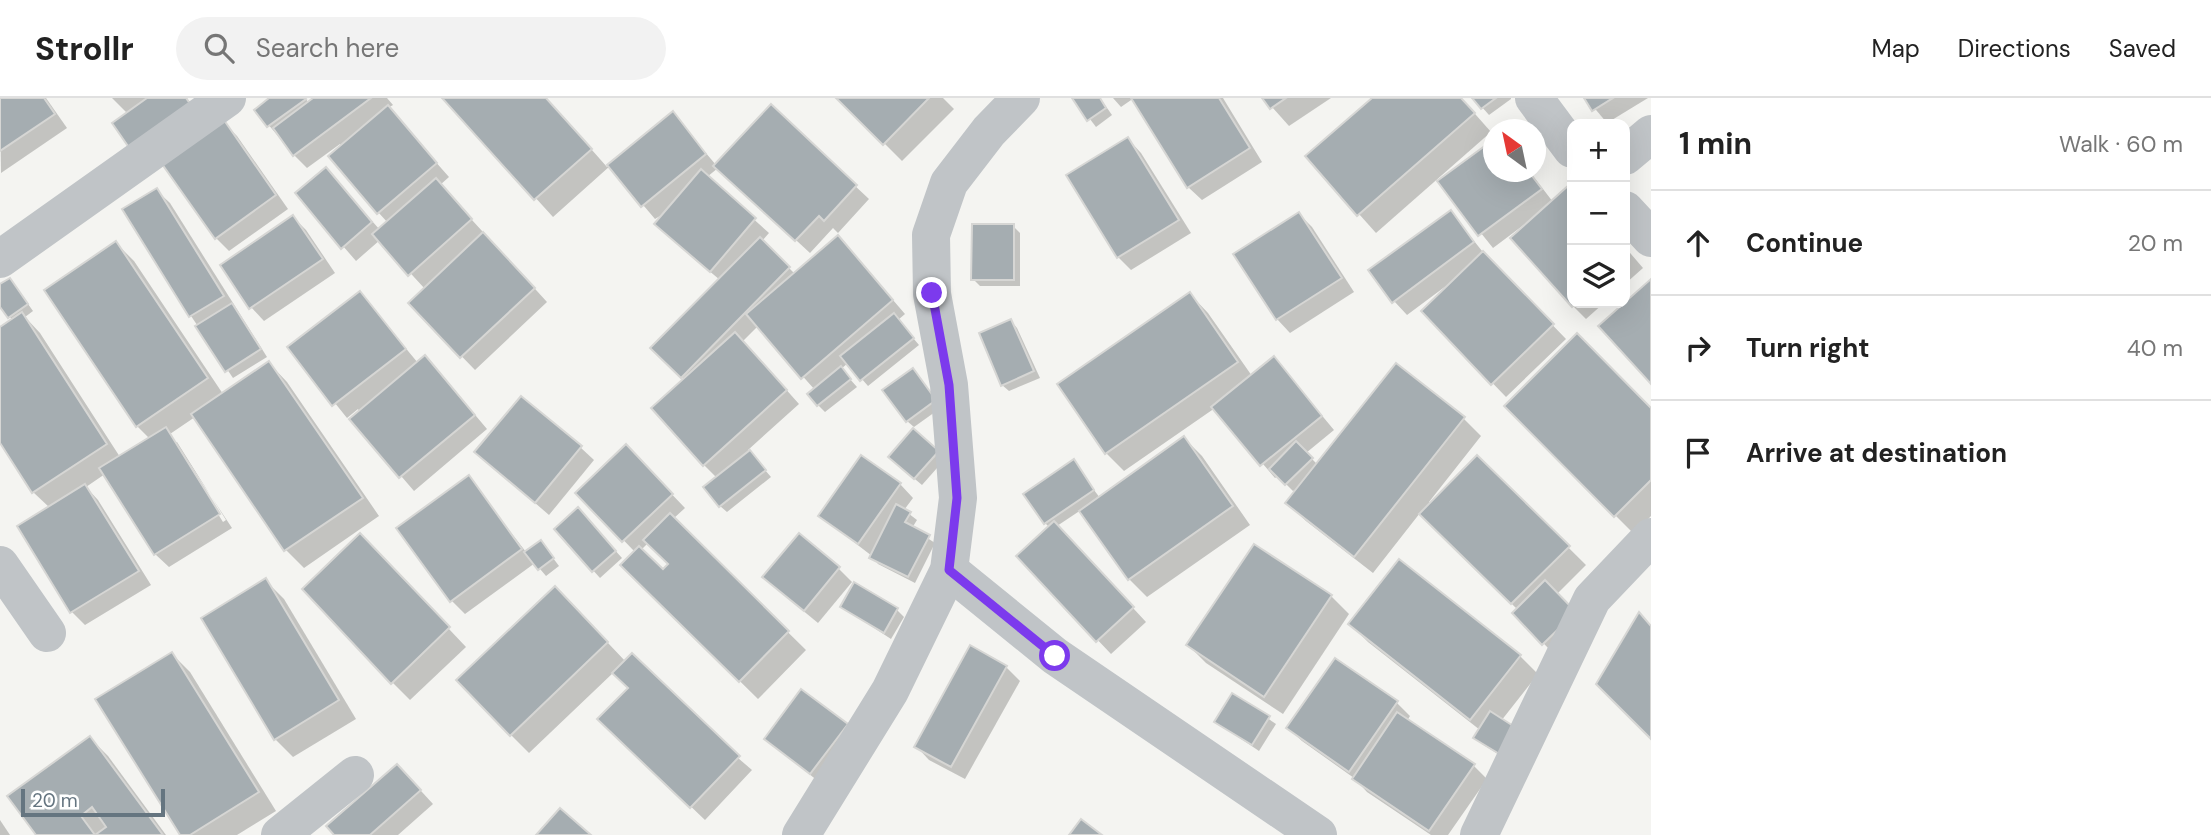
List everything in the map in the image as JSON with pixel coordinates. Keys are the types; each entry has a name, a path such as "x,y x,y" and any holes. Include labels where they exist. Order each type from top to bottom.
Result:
{"street":[{"path":"0,259 227,98"},
{"path":"801,835 890,691 949,570 957,498 949,385 932,293 931,235 949,183 989,131 1021,98"},
{"path":"1534,98 1567,142"},
{"path":"1630,152 1651,134"},
{"path":"1630,215 1651,238"},
{"path":"1479,835 1592,599 1651,537"},
{"path":"0,565 47,633"},
{"path":"949,570 1055,656 1318,835"},
{"path":"280,835 355,775"}],"building":[{"path":"0,98 44,98 55,114 0,151"},
{"path":"147,98 186,98 191,105 130,149 112,123"},
{"path":"269,98 306,99 267,127 254,110"},
{"path":"313,98 371,98 293,156 273,128"},
{"path":"442,98 546,98 592,149 534,200"},
{"path":"836,98 929,98 883,145"},
{"path":"1072,98 1100,98 1106,108 1087,121"},
{"path":"1131,98 1219,98 1250,148 1187,188"},
{"path":"1262,98 1286,98 1270,109"},
{"path":"1372,98 1461,98 1475,113 1357,216 1305,156"},
{"path":"1472,98 1496,98 1481,109"},
{"path":"1584,98 1613,98 1592,111"},
{"path":"771,104 857,185 824,221 819,216 795,241 713,166"},
{"path":"388,105 437,163 377,214 328,156"},
{"path":"673,111 706,154 641,207 607,165"},
{"path":"224,120 276,195 215,239 162,164"},
{"path":"1128,137 1179,220 1117,258 1066,175"},
{"path":"1483,147 1483,182 1537,182 1542,189 1478,236 1437,181"},
{"path":"326,167 372,222 341,249 295,193"},
{"path":"701,169 756,218 710,272 654,224"},
{"path":"436,178 472,219 408,276 372,234"},
{"path":"1567,187 1567,301 1510,238"},
{"path":"157,188 224,296 189,317 122,209"},
{"path":"1451,210 1474,242 1392,303 1368,270"},
{"path":"1299,212 1342,278 1276,320 1233,254"},
{"path":"293,215 323,259 249,309 220,265"},
{"path":"972,224 1014,224 1014,280 971,280"},
{"path":"483,232 535,288 460,358 408,303"},
{"path":"838,235 893,300 801,379 746,314"},
{"path":"760,237 790,267 681,378 650,348"},
{"path":"116,241 208,378 136,427 44,290"},
{"path":"1483,251 1554,324 1491,385 1421,311"},
{"path":"10,278 28,304 8,318 0,307 0,284"},
{"path":"1651,279 1651,384 1598,326 1618,308 1630,308 1630,298"},
{"path":"360,291 406,349 332,406 287,347"},
{"path":"1190,292 1238,362 1105,454 1057,384"},
{"path":"232,303 261,349 225,372 195,326"},
{"path":"22,312 107,444 32,493 0,443 0,327"},
{"path":"894,313 914,338 860,381 840,356"},
{"path":"1011,319 1034,371 1001,386 979,333"},
{"path":"735,332 787,390 703,466 651,408"},
{"path":"1577,333 1651,408 1651,480 1614,517 1504,406"},
{"path":"425,355 475,415 399,478 349,419"},
{"path":"1274,356 1322,416 1260,466 1211,407"},
{"path":"269,361 363,498 284,551 191,414"},
{"path":"1396,363 1465,417 1354,557 1285,503"},
{"path":"841,366 851,379 817,406 807,394"},
{"path":"913,368 936,400 906,422 882,390"},
{"path":"521,396 582,446 535,503 474,452"},
{"path":"166,427 220,514 154,555 99,468"},
{"path":"913,428 939,451 914,479 888,457"},
{"path":"1184,436 1233,506 1128,580 1079,511"},
{"path":"1296,441 1313,458 1285,485 1269,469"},
{"path":"626,444 673,494 622,542 575,493"},
{"path":"750,450 766,470 719,507 703,487"},
{"path":"861,455 901,483 858,544 818,516"},
{"path":"1477,455 1570,546 1511,604 1419,514"},
{"path":"1074,459 1094,490 1044,524 1023,494"},
{"path":"469,475 522,549 450,602 396,528"},
{"path":"85,484 139,571 70,613 17,526"},
{"path":"896,504 911,512 905,522 930,535 908,577 869,558"},
{"path":"578,507 616,551 592,572 554,529"},
{"path":"670,513 789,631 739,682 620,565 639,546 663,569 668,564 643,540"},
{"path":"1054,521 1134,607 1096,642 1016,556"},
{"path":"360,533 450,627 391,684 302,589"},
{"path":"799,533 840,567 804,611 762,577"},
{"path":"541,540 554,558 538,570 524,552"},
{"path":"1254,544 1332,595 1264,697 1186,645"},
{"path":"1399,559 1521,655 1470,720 1348,624"},
{"path":"266,578 339,700 274,740 201,618"},
{"path":"1545,580 1576,612 1542,645 1512,613"},
{"path":"854,582 898,608 884,633 840,607"},
{"path":"555,586 608,642 510,736 456,680"},
{"path":"1639,612 1651,626 1651,739 1596,684"},
{"path":"970,645 1007,666 951,767 914,747"},
{"path":"172,652 259,792 190,835 180,835 95,699"},
{"path":"632,653 740,756 690,808 597,719 628,688 612,673"},
{"path":"1335,658 1398,701 1349,772 1286,728"},
{"path":"801,689 848,724 810,774 764,739"},
{"path":"1232,693 1270,716 1252,745 1214,722"},
{"path":"1490,711 1518,729 1501,755 1473,738"},
{"path":"1397,712 1475,764 1429,831 1352,779"},
{"path":"90,736 163,835 95,835 36,835 7,796","holes":["92,807 106,827 95,835 81,816"]},
{"path":"397,764 421,790 370,835 334,835 326,826"},
{"path":"560,808 591,835 536,835"},
{"path":"1081,819 1102,835 1069,835"}],"route":[{"path":"932,293 949,385 957,498 949,570 1055,656"}]}
